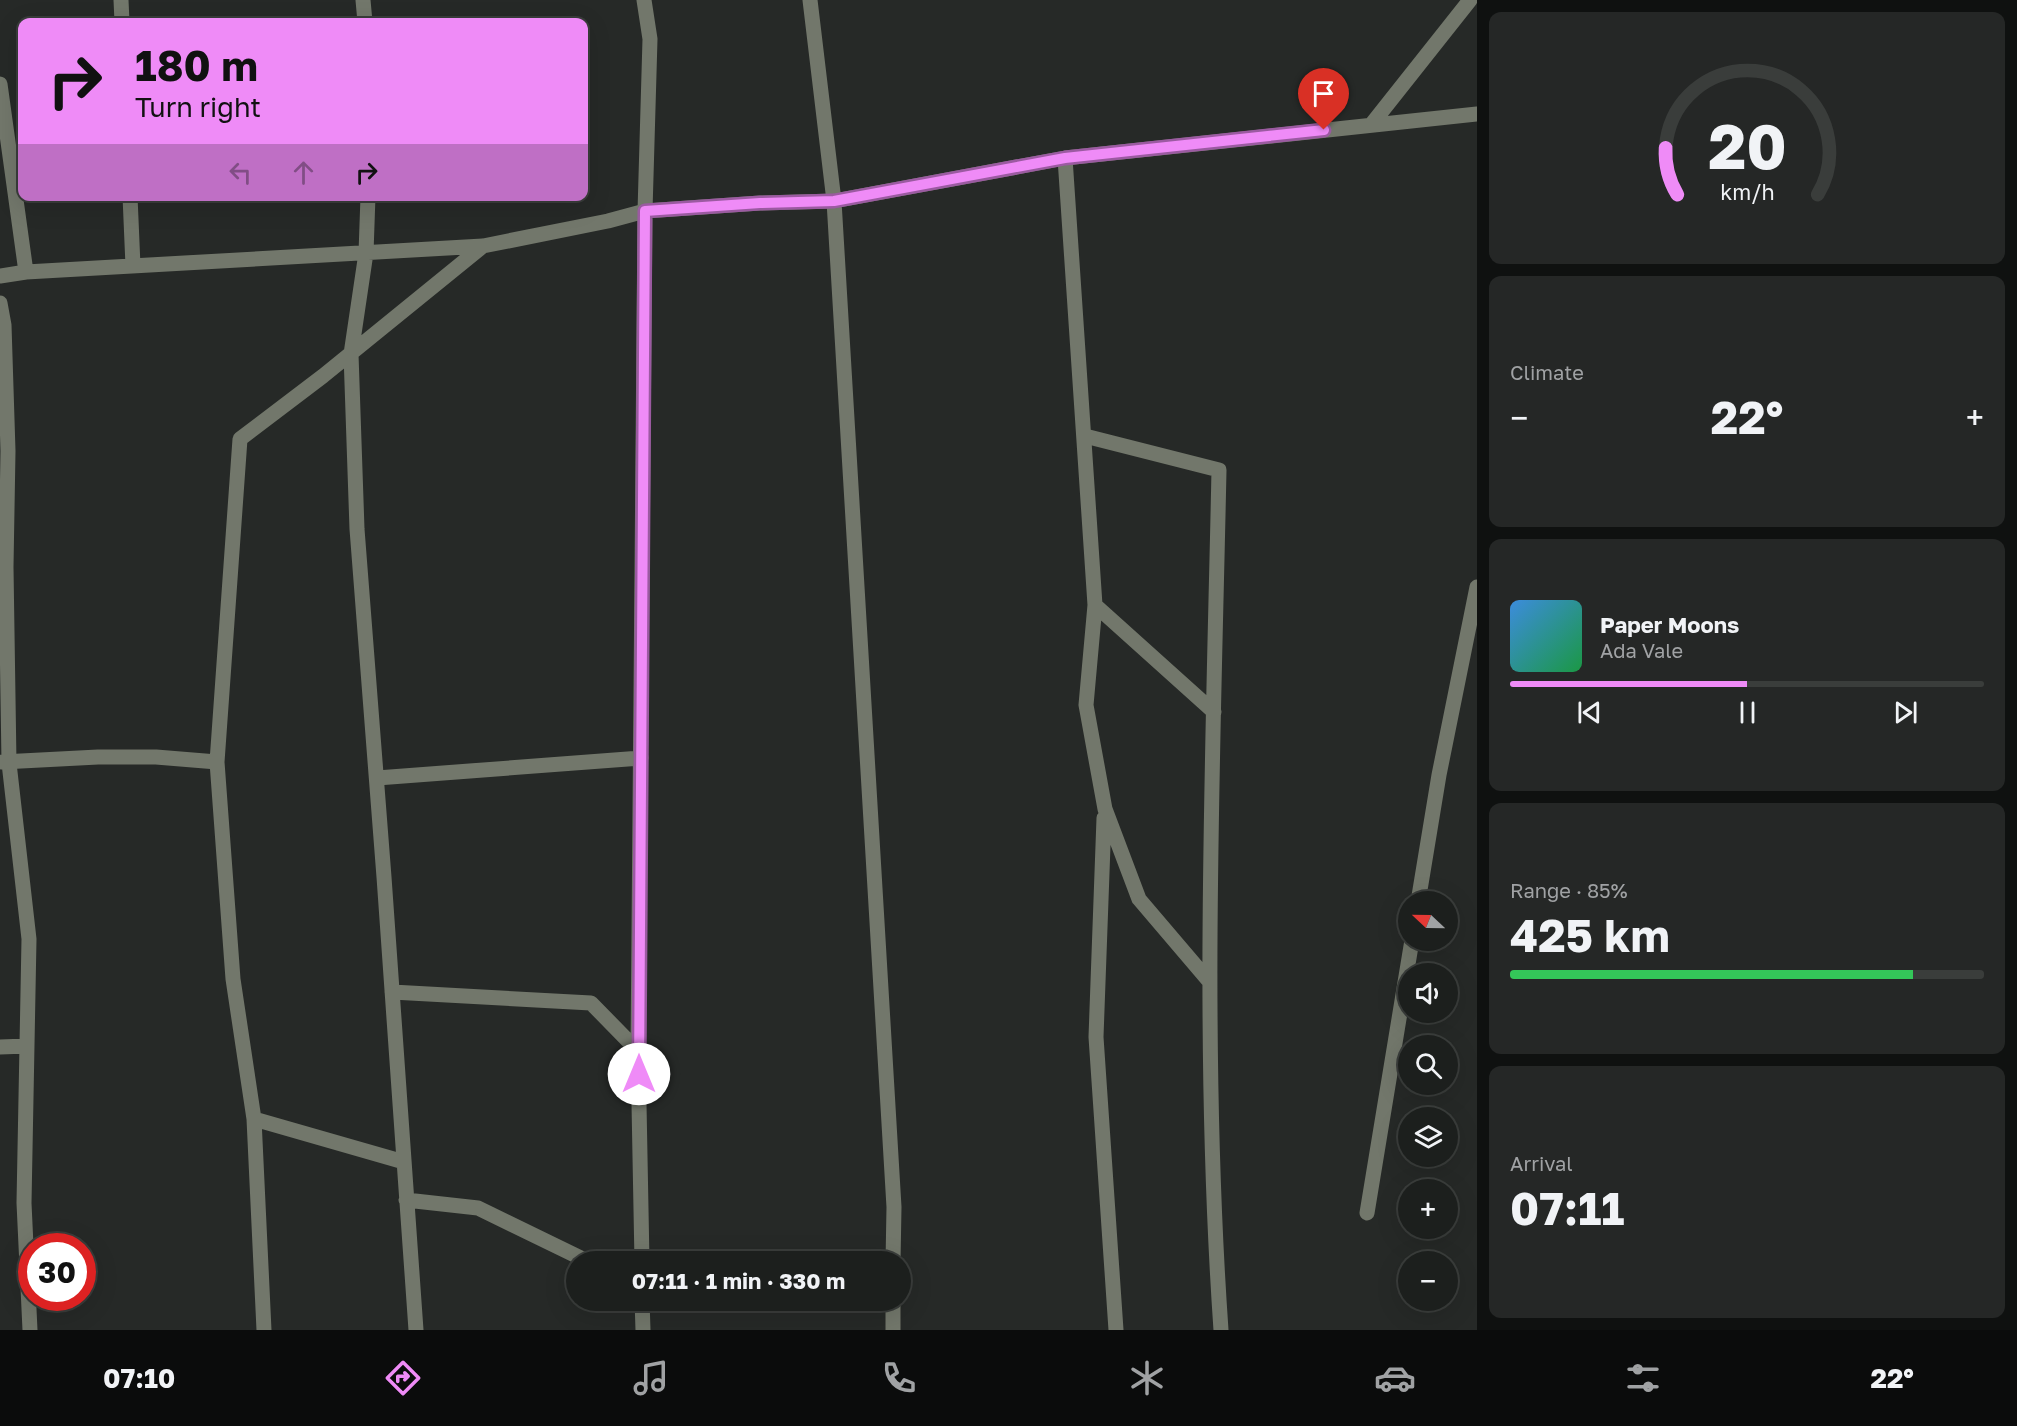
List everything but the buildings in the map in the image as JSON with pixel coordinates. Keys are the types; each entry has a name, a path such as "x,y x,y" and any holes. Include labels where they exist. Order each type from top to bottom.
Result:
{"street":[{"path":"121,0 122,18"},
{"path":"363,0 365,18"},
{"path":"642,1251 638,1051 645,211 650,39 644,0"},
{"path":"810,0 834,201 894,1207 894,1251"},
{"path":"1371,125 1470,0"},
{"path":"0,84 26,272"},
{"path":"0,276 26,272 483,246 608,221 645,211 760,203 834,201 1065,158 1477,114"},
{"path":"1065,158 1095,605 1086,705 1105,809 1138,899 1208,980"},
{"path":"130,201 133,266"},
{"path":"368,201 366,254 351,354 357,529 417,1330"},
{"path":"264,1330 254,1119 233,979 217,762 240,440 351,354 483,246"},
{"path":"0,303 4,325 9,451 5,763 29,939 24,1203 30,1330"},
{"path":"1085,436 1219,470 1208,980 1214,1231 1221,1330"},
{"path":"1420,891 1439,775 1477,587"},
{"path":"1095,605 1214,712"},
{"path":"5,763 98,757 156,757 217,762"},
{"path":"377,778 641,758"},
{"path":"1105,809 1096,1037 1116,1330"},
{"path":"1367,1213 1410,951"},
{"path":"392,992 591,1003 638,1051"},
{"path":"0,1047 27,1046"},
{"path":"254,1119 404,1162"},
{"path":"406,1200 478,1208 566,1251"},
{"path":"642,1311 643,1330"},
{"path":"893,1311 893,1330"}],"route":[{"path":"639,1074 645,211 760,203 834,201 1065,158 1324,130"}]}
